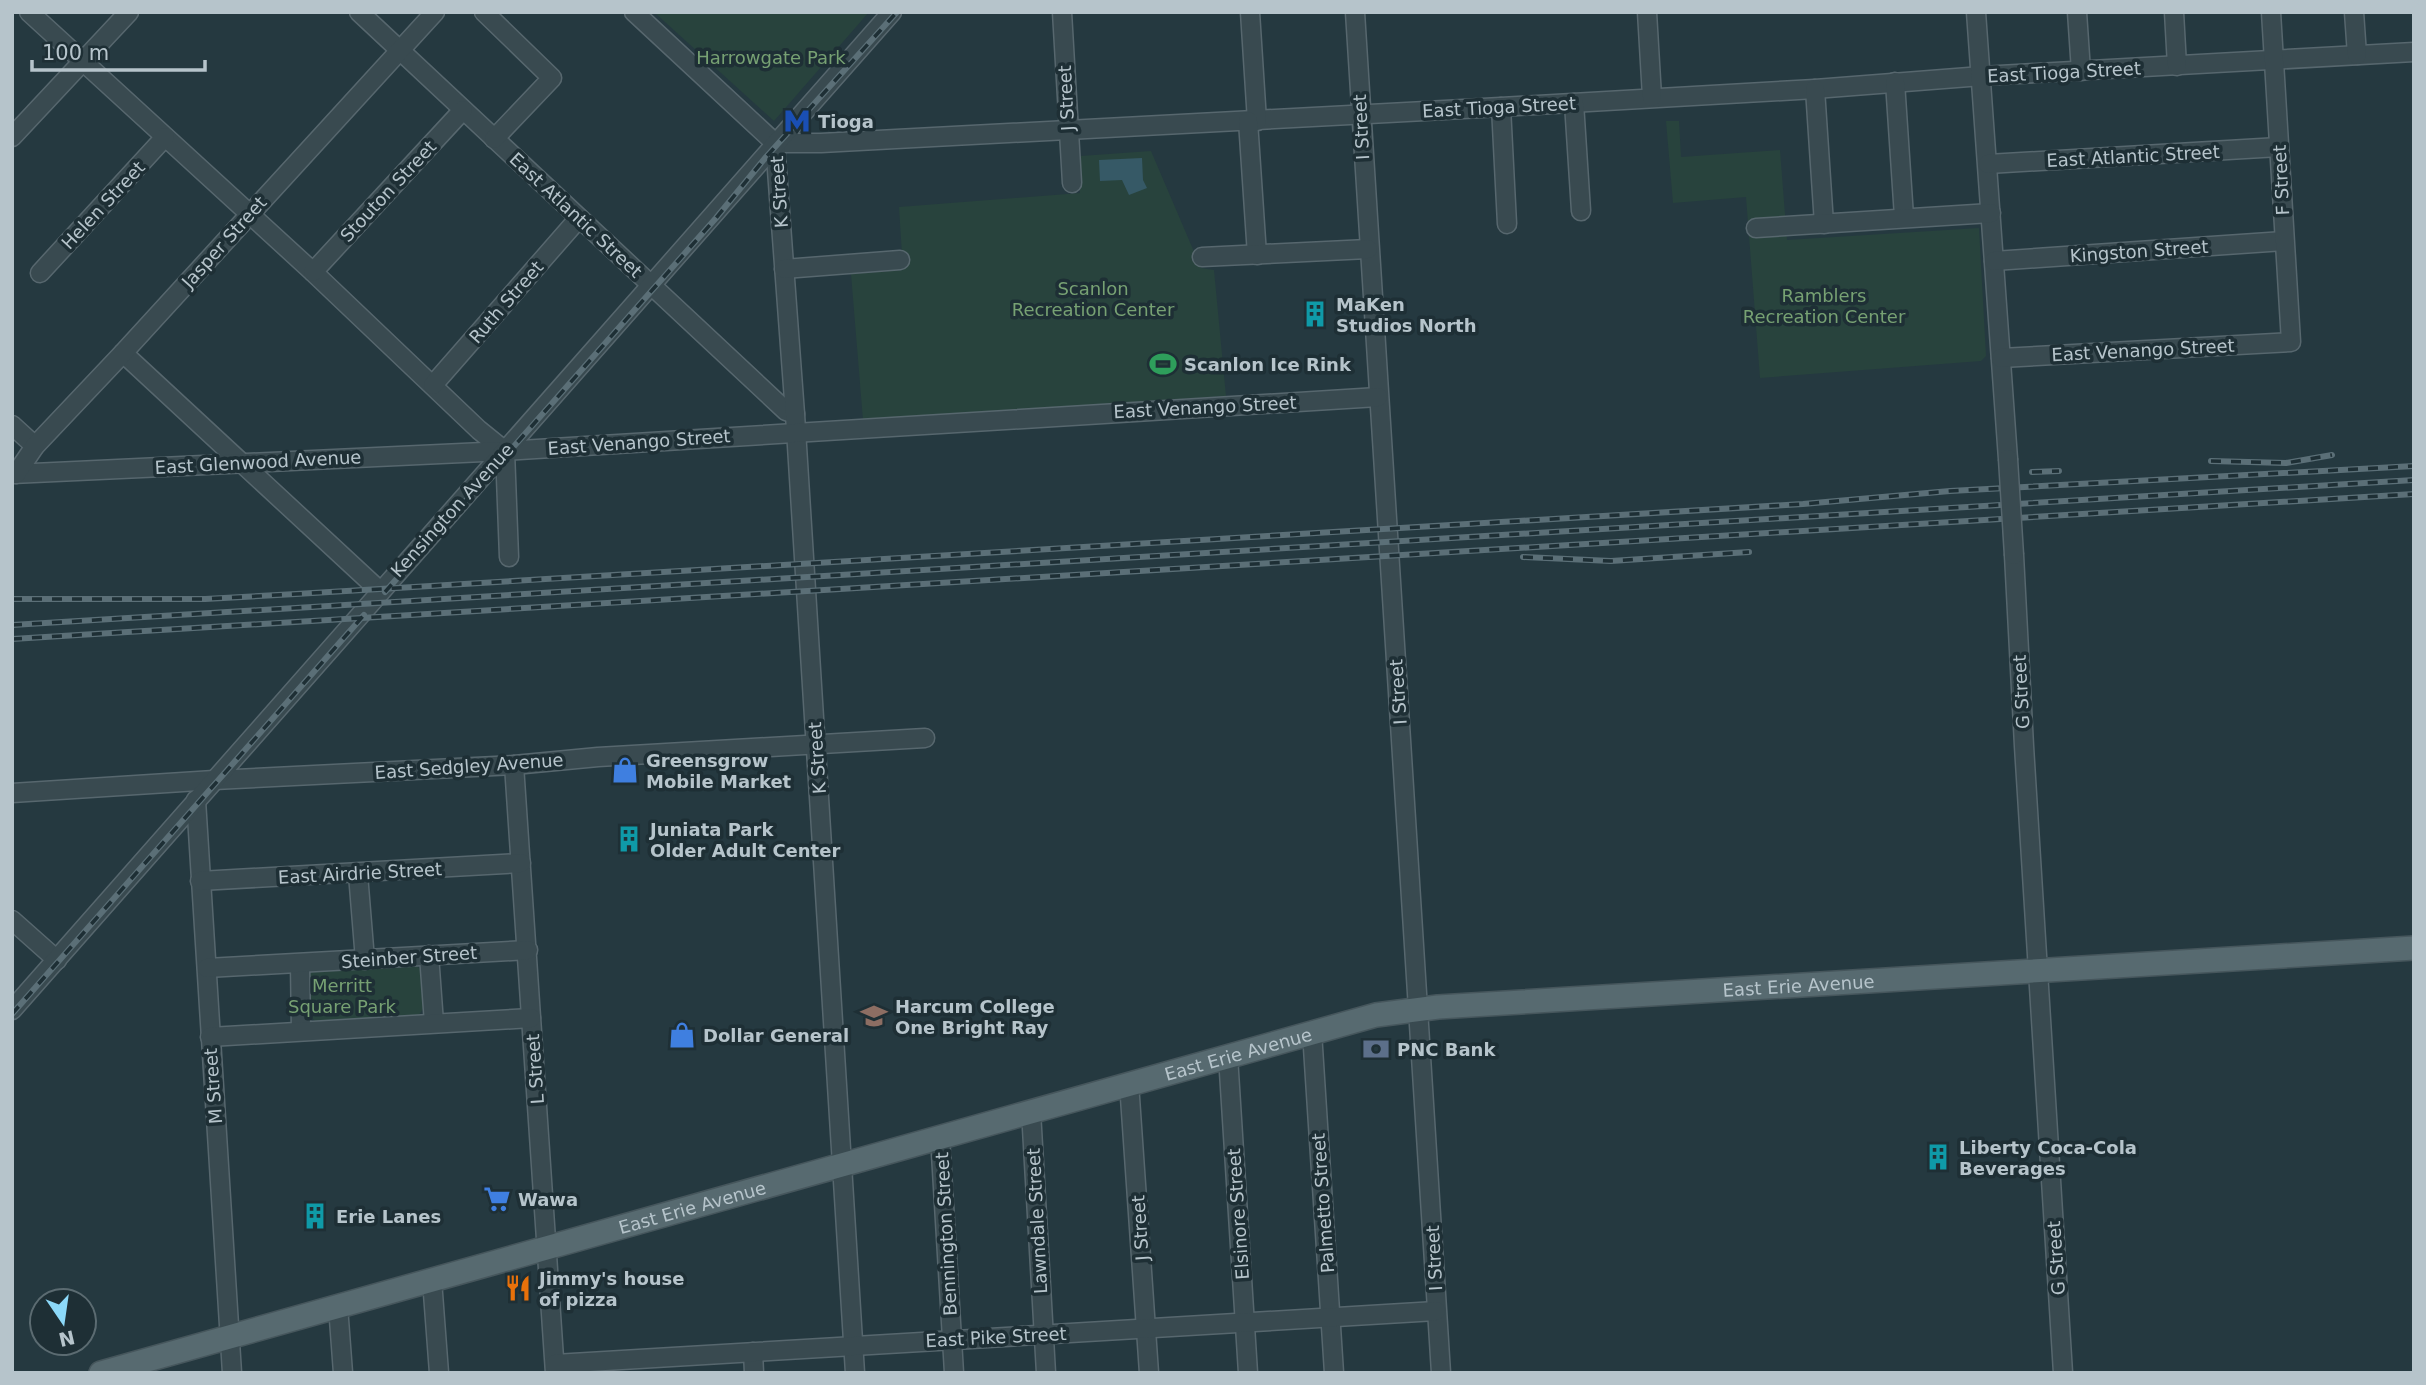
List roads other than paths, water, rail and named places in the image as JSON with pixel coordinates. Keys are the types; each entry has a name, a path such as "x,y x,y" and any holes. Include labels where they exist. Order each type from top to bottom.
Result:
{"main road":[{"name":"East Erie Avenue","path":"100,1373 1376,1015 1419,1008 2414,947"}],"street":[{"path":"29,12 313,272 479,430 505,451 509,556"},
{"path":"12,137 129,12"},
{"name":"East Atlantic Street","path":"359,12 653,285 796,423"},
{"name":"Jasper Street","path":"14,474 35,446 435,12"},
{"path":"484,12 552,78 494,139"},
{"path":"634,12 775,143"},
{"name":"Kensington Avenue","path":"12,1010 892,12"},
{"name":"J Street","path":"1062,12 1072,183"},
{"path":"1250,12 1257,255"},
{"name":"I Street","path":"1355,12 1441,1373"},
{"path":"1647,12 1652,97"},
{"name":"G Street","path":"1976,12 2008,460 2063,1373"},
{"path":"2077,12 2081,71"},
{"path":"2174,12 2177,66"},
{"name":"F Street","path":"2271,12 2291,342 2285,342"},
{"path":"2354,12 2357,55"},
{"name":"East Tioga Street","path":"775,143 821,143 1253,121 2414,52"},
{"path":"1895,82 1904,217"},
{"path":"1815,89 1824,224"},
{"path":"1574,103 1581,211"},
{"path":"1501,107 1507,224"},
{"name":"Stouton Street","path":"313,272 463,110"},
{"name":"Helen Street","path":"40,273 165,137"},
{"name":"K Street","path":"775,143 796,423 855,1373"},
{"name":"East Atlantic Street","path":"1988,164 2279,148"},
{"path":"1756,228 1991,213"},
{"name":"Ruth Street","path":"433,385 579,218"},
{"name":"Kingston Street","path":"1994,261 2284,241"},
{"path":"1202,257 1368,249"},
{"path":"784,269 900,260"},
{"name":"East Venango Street","path":"2001,358 2285,342"},
{"path":"123,353 380,591"},
{"name":"East Venango Street","path":"505,451 796,423 1378,397"},
{"path":"12,425 35,446"},
{"name":"East Glenwood Avenue","path":"14,474 505,451"},
{"name":"East Sedgley Avenue","path":"12,793 514,765 598,757 925,738"},
{"name":"L Street","path":"514,765 555,1368"},
{"name":"M Street","path":"196,800 232,1373"},
{"name":"East Airdrie Street","path":"200,881 521,863"},
{"path":"358,874 365,960"},
{"path":"12,920 57,960"},
{"name":"Steinber Street","path":"206,968 528,950"},
{"path":"429,956 434,1023"},
{"path":"300,964 302,1031"},
{"path":"210,1037 531,1018"},
{"name":"Palmetto Street","path":"1312,1032 1334,1373"},
{"name":"Elsinore Street","path":"1228,1056 1248,1373"},
{"name":"J Street","path":"1129,1083 1149,1373"},
{"name":"Lawndale Street","path":"1031,1111 1045,1373"},
{"name":"Bennington Street","path":"940,1137 954,1373"},
{"path":"432,1280 439,1373"},
{"path":"338,1306 343,1373"},
{"name":"East Pike Street","path":"555,1368 662,1365 753,1352 1436,1311"},
{"path":"753,1352 754,1373"}],"water":[{"path":"1142,158 1143,180 1147,188 1129,195 1122,180 1100,181 1099,160"}],"railway":[{"path":"385,592 716,218 766,157 897,12"},
{"path":"2211,461 2286,463 2332,455"},
{"path":"12,599 205,599 296,594 1803,504 1950,491 2414,466"},
{"path":"2032,472 2059,471"},
{"path":"12,625 2414,480"},
{"path":"12,639 2414,494"},
{"path":"1523,557 1611,561 1749,552"},
{"path":"12,1014 364,615"}],"place":[{"name":"Tioga","path":"797,121"},
{"name":"MaKen Studios North","path":"1315,314"},
{"name":"Scanlon Ice Rink","path":"1163,364"},
{"name":"Greensgrow Mobile Market","path":"625,770"},
{"name":"Juniata Park Older Adult Center","path":"629,839"},
{"name":"Harcum College One Bright Ray","path":"874,1016"},
{"name":"Dollar General","path":"682,1035"},
{"name":"PNC Bank","path":"1376,1049"},
{"name":"Liberty Coca-Cola Beverages","path":"1938,1157"},
{"name":"Wawa","path":"497,1199"},
{"name":"Erie Lanes","path":"315,1216"},
{"name":"Jimmy's house of pizza","path":"518,1288"}],"park label":[{"name":"Harrowgate Park","path":"771,57"},
{"name":"Scanlon Recreation Center","path":"1093,298"},
{"name":"Ramblers Recreation Center","path":"1824,305"},
{"name":"Merritt Square Park","path":"342,995"}]}
